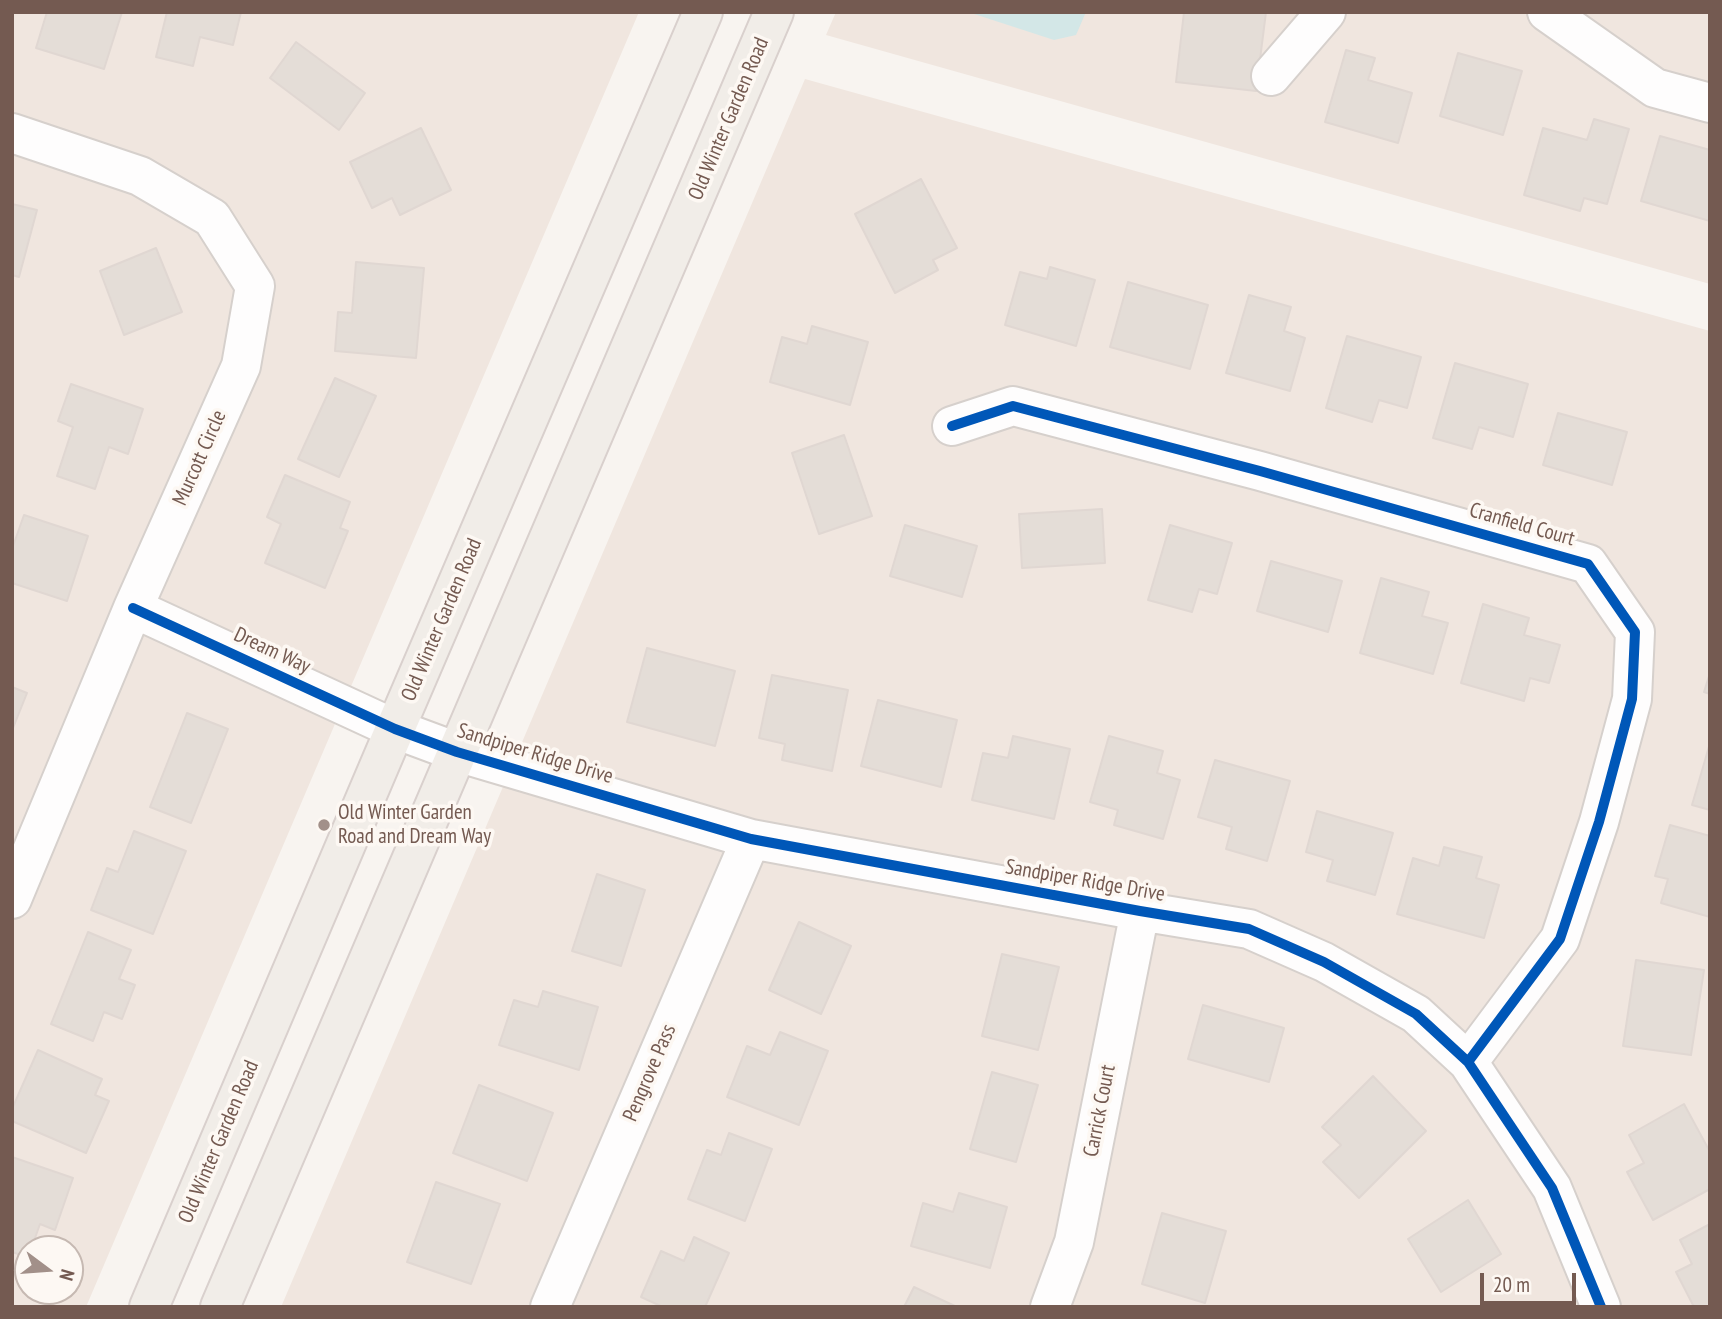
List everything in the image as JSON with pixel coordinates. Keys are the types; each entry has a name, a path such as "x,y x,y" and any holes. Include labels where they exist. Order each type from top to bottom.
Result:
{"main road":[{"name":"Old Winter Garden Road","path":"149,1307 703,12"},
{"name":"Old Winter Garden Road","path":"220,1307 774,12"}],"street":[{"path":"1271,76 1326,12"},
{"path":"1547,12 1655,88 1710,103"},
{"name":"Murcott Circle","path":"12,133 140,176 212,218 255,286 241,366 133,608 12,900"},
{"name":"Cranfield Court","path":"952,426 1013,406 1260,471 1588,564 1635,632 1632,699 1599,822 1560,939 1468,1062"},
{"name":"Dream Way","path":"133,608 395,729"},
{"name":"Sandpiper Ridge Drive","path":"395,729 457,752 751,839 1249,929 1324,962 1416,1014 1468,1062 1552,1188 1601,1307"},
{"name":"Pengrove Pass","path":"550,1307 751,839"},
{"name":"Carrick Court","path":"1050,1307 1074,1242 1140,911"}],"shaded area":[{"path":"12,12 639,12 86,1307 12,1307"},
{"path":"836,12 1710,12 1710,284 826,35"},
{"path":"968,12 1086,12 1076,35 1054,40"},
{"path":"805,79 1710,331 1710,1307 281,1307"}],"building":[{"path":"47,12 122,12 104,69 36,48"},
{"path":"167,12 241,12 233,45 200,37 193,66 156,57"},
{"path":"1184,12 1266,12 1256,91 1176,82"},
{"path":"296,42 365,93 339,130 270,78"},
{"path":"1346,50 1375,58 1368,80 1412,93 1398,143 1325,122"},
{"path":"1458,53 1522,71 1503,135 1440,116"},
{"path":"1594,119 1629,129 1607,204 1584,198 1580,211 1524,195 1543,128 1587,140"},
{"path":"421,128 451,190 400,215 392,198 372,208 350,162"},
{"path":"1660,136 1710,150 1710,221 1641,201"},
{"path":"921,179 957,248 933,260 938,270 895,293 855,214"},
{"path":"12,204 37,210 19,277 12,275"},
{"path":"156,248 182,312 124,335 100,271"},
{"path":"356,262 424,268 416,358 335,351 338,312 352,313"},
{"path":"1050,267 1095,280 1076,346 1005,325 1020,272 1047,279"},
{"path":"1128,282 1208,305 1190,369 1110,347"},
{"path":"1249,295 1291,307 1284,331 1305,338 1290,391 1226,373"},
{"path":"812,326 868,342 850,405 770,382 782,337 807,344"},
{"path":"1347,336 1421,357 1407,408 1379,400 1372,422 1326,408"},
{"path":"1455,363 1528,384 1513,437 1479,427 1472,449 1433,438"},
{"path":"335,378 376,396 339,477 298,459"},
{"path":"71,384 143,409 128,454 109,447 95,489 57,476 73,427 58,421"},
{"path":"1558,413 1627,432 1612,485 1543,465"},
{"path":"844,435 872,516 819,534 792,453"},
{"path":"285,475 350,502 340,528 348,531 325,588 265,563 281,524 267,517"},
{"path":"1102,509 1105,563 1022,568 1019,514"},
{"path":"24,515 88,536 67,601 12,583 12,549"},
{"path":"905,525 977,546 962,597 890,576"},
{"path":"1170,525 1232,543 1217,594 1199,589 1192,612 1148,600"},
{"path":"1271,561 1342,581 1328,632 1257,611"},
{"path":"1381,578 1429,592 1422,616 1448,623 1433,674 1360,653"},
{"path":"1483,604 1529,618 1524,635 1560,645 1549,683 1530,678 1524,701 1461,683"},
{"path":"647,648 735,671 715,746 627,722"},
{"path":"1710,673 1710,694 1704,692"},
{"path":"772,675 848,690 832,771 782,760 785,744 759,738"},
{"path":"12,687 27,693 13,728 12,728"},
{"path":"878,700 957,720 941,787 861,766"},
{"path":"187,713 228,729 191,823 150,807"},
{"path":"1013,736 1070,749 1054,819 972,800 983,753 1008,758"},
{"path":"1109,736 1163,751 1157,773 1180,780 1163,839 1114,825 1118,810 1090,802"},
{"path":"1710,743 1710,810 1692,805"},
{"path":"1215,760 1290,781 1267,861 1226,849 1232,827 1198,817"},
{"path":"1317,811 1393,833 1375,895 1327,881 1333,860 1306,852"},
{"path":"1670,825 1710,836 1710,917 1661,903 1668,879 1655,876"},
{"path":"134,831 186,851 153,934 91,910 107,868 118,872"},
{"path":"1444,847 1482,857 1476,878 1499,885 1484,938 1397,914 1413,858 1439,866"},
{"path":"597,874 645,890 621,966 572,951"},
{"path":"799,922 851,946 821,1014 769,990"},
{"path":"88,932 131,950 119,979 135,985 122,1019 104,1012 93,1041 51,1024"},
{"path":"1002,954 1059,967 1038,1050 982,1036"},
{"path":"1636,960 1704,970 1691,1055 1623,1046"},
{"path":"543,991 598,1007 579,1070 499,1045 514,1000 538,1007"},
{"path":"1203,1005 1284,1028 1269,1082 1188,1059"},
{"path":"780,1032 828,1051 799,1125 727,1097 747,1046 770,1055"},
{"path":"38,1050 102,1079 95,1095 109,1101 86,1153 12,1121 12,1109"},
{"path":"992,1072 1038,1085 1016,1162 970,1149"},
{"path":"1373,1076 1426,1131 1359,1198 1323,1162 1341,1145 1322,1127"},
{"path":"479,1085 553,1113 527,1181 453,1153"},
{"path":"1684,1104 1710,1152 1710,1189 1653,1220 1627,1172 1644,1163 1629,1135"},
{"path":"729,1133 772,1149 745,1221 688,1199 707,1150 721,1155"},
{"path":"12,1157 73,1178 55,1230 40,1224 36,1235 14,1235 12,1252"},
{"path":"436,1182 500,1204 471,1284 407,1262"},
{"path":"959,1193 1007,1207 990,1268 911,1246 923,1203 953,1212"},
{"path":"1468,1200 1501,1254 1441,1292 1408,1239"},
{"path":"1162,1213 1226,1231 1205,1303 1142,1284"},
{"path":"1710,1224 1710,1307 1694,1307 1676,1272 1692,1264 1680,1240"},
{"path":"694,1237 729,1253 705,1307 663,1307 641,1297 661,1251 684,1261"},
{"path":"914,1287 957,1307 904,1307"}],"cycle path":[{"path":"952,426 1013,406 1260,471 1588,564 1635,632 1632,699 1599,822 1560,939 1468,1062"},
{"path":"133,608 395,729 457,752 751,839 1249,929 1324,962 1416,1014 1468,1062 1552,1188 1601,1307"}],"place":[{"name":"Old Winter Garden Road and Dream Way","path":"324,825"}]}
